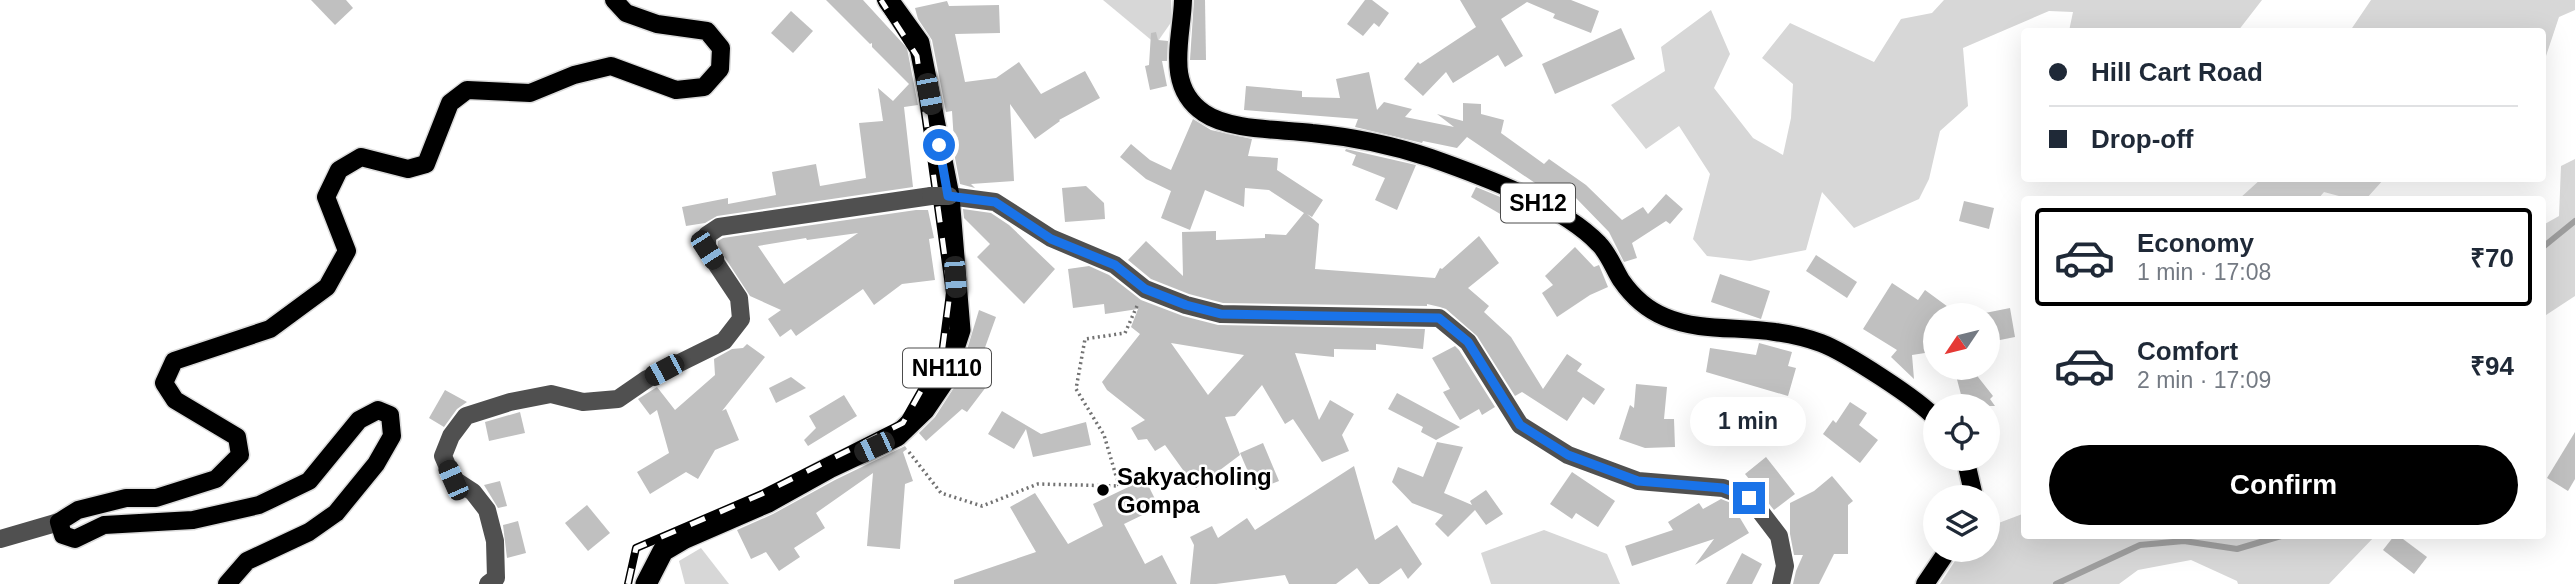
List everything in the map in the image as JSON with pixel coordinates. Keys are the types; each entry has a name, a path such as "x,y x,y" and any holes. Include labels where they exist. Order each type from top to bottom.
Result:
{"highway":[{"name":"NH110","path":"646,584 663,551 685,538 768,502 829,468 897,436 924,410 943,382 960,330 919,43 888,0"}],"main road":[{"path":"227,584 247,561 309,532 336,513 381,455 392,436 390,415 377,410 359,420 309,481 259,505 193,520 104,525 75,539 63,535 59,522 78,510 127,498 156,498 216,479 240,455 237,437 175,400 164,383 174,361 270,329 327,288 347,251 326,197 339,170 361,157 408,169 426,164 450,103 467,90 530,93 574,75 611,66 676,90 704,87 720,69 720,48 707,31 657,24 626,13 614,0"},
{"name":"SH12","path":"1183,0 1176,53 1180,75 1185,93 1204,113 1241,126 1382,143 1491,180 1580,227 1601,246 1622,282 1641,303 1666,318 1708,327 1774,331 1822,343 1875,373 1923,409"},
{"path":"1925,584 1940,562"}],"street":[{"path":"488,584 496,578 495,541 487,510 473,492 453,480 443,456 451,436 466,416 510,402 551,394 583,402 618,398 647,379 724,341 741,319 739,298 707,250 707,235 719,227 940,196 995,202 1051,239 1115,265 1145,289 1186,305 1221,314 1439,318 1468,342 1520,425 1568,455 1638,481 1723,488 1749,498 1779,536 1785,566 1781,584"},
{"path":"0,539 59,522"}],"path":[{"path":"897,436 941,493 982,506 1038,484 1119,486 1104,435 1076,389 1085,339 1125,333 1145,289"}],"shaded area":[{"path":"1103,0 1171,0 1172,21 1156,44"},
{"path":"1944,0 2262,0 2240,28 2070,28 2073,12 2049,11 1963,48 1968,106 1940,131 1929,179 1919,199 1854,228 1822,192 1806,250 1750,261 1707,256 1693,239 1710,174 1679,126 1646,149 1611,105 1665,71 1661,47 1711,10 1730,54 1714,88 1753,138 1783,155 1791,118 1793,84 1762,58 1790,23 1874,62 1901,19 1932,13"},
{"path":"2371,0 2575,0 2575,10 2559,17 2546,56 2546,28 2352,28"},
{"path":"2575,159 2575,296 2546,315 2546,223 2559,216 2561,166"},
{"path":"2258,182 2381,182 2369,196 2339,196 2324,192 2321,196 2242,196"},
{"path":"2021,515 2021,539 2372,539 2329,584 2238,584 2237,581 2191,560 2138,570 2119,584 1940,584 1954,562 2000,562 2000,522"},
{"path":"1544,530 1607,554 1620,584 1491,584 1481,553"},
{"path":"701,548 729,584 685,584 679,561"}],"building":[{"path":"311,0 346,0 353,8 335,25"},
{"path":"826,0 863,0 907,48 918,105 904,107 913,187 717,216 705,223 686,226 682,207 728,198 728,204 776,195 772,172 816,164 820,186 866,178 859,123 883,121 878,88 893,101 909,84 872,47 872,43"},
{"path":"1194,0 1205,0 1206,60 1190,60"},
{"path":"1365,0 1372,0 1389,13 1379,27 1374,23 1363,36 1347,24"},
{"path":"1460,0 1571,0 1599,11 1591,33 1553,18 1555,14 1527,2 1501,19 1523,56 1505,67 1498,55 1453,83 1446,72 1423,96 1404,79 1418,62 1420,64 1476,27"},
{"path":"947,1 949,6 999,5 1000,33 955,34 965,82 996,78 1019,62 1041,94 1085,71 1100,98 1059,120 1035,139 1010,104 1014,181 971,184 975,188 960,184 955,158 952,111 946,112 932,40 918,19 915,8"},
{"path":"791,11 813,31 793,53 771,33"},
{"path":"1621,28 1635,59 1555,94 1542,64"},
{"path":"1156,32 1158,40 1168,41 1167,61 1162,61 1167,86 1150,90 1145,66 1149,65 1151,33"},
{"path":"1369,72 1377,110 1384,102 1412,109 1405,117 1454,127 1437,114 1463,121 1463,103 1481,104 1481,114 1504,120 1501,133 1544,164 1549,159 1586,185 1622,220 1643,207 1648,214 1666,194 1683,209 1670,224 1666,221 1632,243 1637,258 1624,262 1609,232 1575,197 1569,206 1467,137 1457,148 1423,141 1422,143 1355,127 1358,119 1244,110 1246,86 1302,91 1302,97 1340,98 1336,79"},
{"path":"1193,119 1211,130 1252,139 1248,156 1278,158 1277,170 1323,200 1312,217 1307,214 1319,224 1315,269 1435,278 1440,268 1479,236 1499,263 1468,288 1489,306 1484,312 1511,337 1543,389 1567,354 1582,364 1577,371 1605,389 1594,405 1583,397 1567,421 1522,392 1515,396 1477,336 1446,309 1440,307 1427,304 1223,303 1189,294 1151,279 1128,260 1146,241 1183,276 1182,232 1216,231 1216,240 1265,238 1265,234 1286,235 1304,213 1269,190 1245,188 1244,207 1205,190 1190,230 1161,218 1171,191 1146,179 1120,157 1131,144 1150,160 1171,170"},
{"path":"1346,149 1416,165 1397,210 1375,200 1385,178 1352,165 1356,155 1345,151"},
{"path":"1086,186 1104,203 1105,219 1065,222 1062,188"},
{"path":"1476,187 1510,201 1502,215 1471,197"},
{"path":"1964,201 1994,208 1989,229 1959,221"},
{"path":"963,209 991,213 1009,225 1055,269 1024,304 977,257 990,244 964,218"},
{"path":"928,210 934,238 929,239 935,280 902,284 874,305 863,289 796,336 791,329 780,337 768,319 781,310 750,296 718,247 718,241 723,238","holes":["858,233 784,284 758,246"]},
{"path":"1575,247 1594,267 1599,265 1608,287 1590,295 1557,317 1542,293 1553,285 1545,276"},
{"path":"1816,255 1857,282 1847,298 1806,271"},
{"path":"1089,266 1109,275 1141,300 1183,316 1218,325 1425,329 1423,349 1376,344 1376,350 1334,349 1334,357 1295,353 1319,420 1330,400 1354,414 1342,435 1349,451 1322,462 1293,419 1285,424 1262,385 1235,416 1225,417 1240,455 1196,488 1165,445 1155,451 1147,439 1138,440 1131,428 1145,420 1107,390 1102,382 1140,334 1131,327 1138,309 1105,314 1104,304 1073,308 1068,269","holes":["1171,343 1244,355 1208,395"]},
{"path":"1720,274 1770,291 1761,319 1711,302"},
{"path":"1892,283 1918,300 1925,290 1943,303 1923,303 1923,353 1912,355 1914,379 1891,357 1897,350 1863,329"},
{"path":"2010,308 2015,337 2000,340 2000,310"},
{"path":"979,310 996,317 974,378 986,387 967,412 962,409 926,441 919,433 935,417 955,386 963,363 970,354 966,353"},
{"path":"1759,343 1792,352 1788,366 1796,368 1788,396 1706,372 1710,348 1756,355"},
{"path":"747,344 765,357 722,411 726,409 739,440 715,450 698,479 686,472 650,494 637,472 669,453 657,410 650,415 638,399 657,387 675,410 715,375 714,359"},
{"path":"1455,346 1495,407 1482,415 1479,409 1460,420 1443,392 1450,389 1432,358"},
{"path":"791,377 806,388 776,403 769,388"},
{"path":"1957,380 1980,380 1991,394 1961,394"},
{"path":"1636,384 1667,387 1664,419 1674,419 1675,447 1645,448 1619,439 1630,405 1634,408"},
{"path":"445,390 467,402 457,409 444,427 429,418"},
{"path":"1397,393 1460,427 1436,440 1421,432 1423,427 1388,409"},
{"path":"844,395 857,416 808,446 804,440 816,428 809,416"},
{"path":"1850,402 1867,413 1859,425 1878,440 1860,463 1823,434 1833,420 1836,423"},
{"path":"1002,411 1041,434 1086,422 1091,445 1033,457 1026,429 1014,449 988,434"},
{"path":"520,412 525,433 489,441 485,422"},
{"path":"2575,432 2575,479 2568,491 2547,478"},
{"path":"1437,442 1463,447 1444,493 1472,505 1470,501 1486,490 1503,514 1486,525 1475,510 1448,537 1435,524 1443,515 1412,503 1392,482 1398,467 1423,477"},
{"path":"1263,443 1279,481 1256,490 1240,453"},
{"path":"905,446 907,449 903,452 913,481 905,484 900,549 867,546 873,473 816,513 825,528 794,548 800,557 779,571 766,552 751,559 737,530"},
{"path":"1766,457 1795,494 1774,510 1745,474"},
{"path":"1354,466 1375,540 1397,525 1422,564 1408,579 1401,568 1379,584 1369,584 1357,568 1336,584 1289,584 1285,575 1216,584 1190,584 1194,545 1190,537 1212,526 1218,538 1247,518 1255,530"},
{"path":"1572,472 1615,501 1598,527 1576,513 1572,519 1550,504"},
{"path":"1832,476 1853,501 1848,505 1848,554 1834,554 1819,584 1793,584 1803,555 1794,555 1790,534 1790,503 1814,491"},
{"path":"1145,479 1159,507 1124,524 1145,564 1162,555 1177,584 954,584 954,580 1036,552 1010,507 1035,493 1068,544 1103,526 1093,504"},
{"path":"500,481 507,506 498,508 484,485"},
{"path":"1721,499 1731,503 1749,533 1695,565 1714,539 1632,566 1625,546 1673,530 1668,522 1699,503 1703,509"},
{"path":"587,505 610,533 588,551 565,523"},
{"path":"518,521 526,553 507,558 503,525"},
{"path":"2392,539 2403,539 2427,557 2414,574 2383,550"},
{"path":"1742,553 1762,564 1752,584 1726,584"}],"waterway":[{"path":"2546,245 2575,221"},
{"path":"2056,584 2140,545 2184,541 2237,549 2271,539"}],"railway":[{"path":"628,584 636,548 762,494 903,423 942,354 950,293 917,56 881,0"}],"place":[{"name":"Sakyacholing Gompa","path":"1103,490"}],"route":[{"path":"939,145 948,196 995,202 1051,239 1115,265 1145,289 1186,305 1221,314 1439,318 1468,342 1520,425 1568,455 1638,481 1723,488 1749,498"}]}
